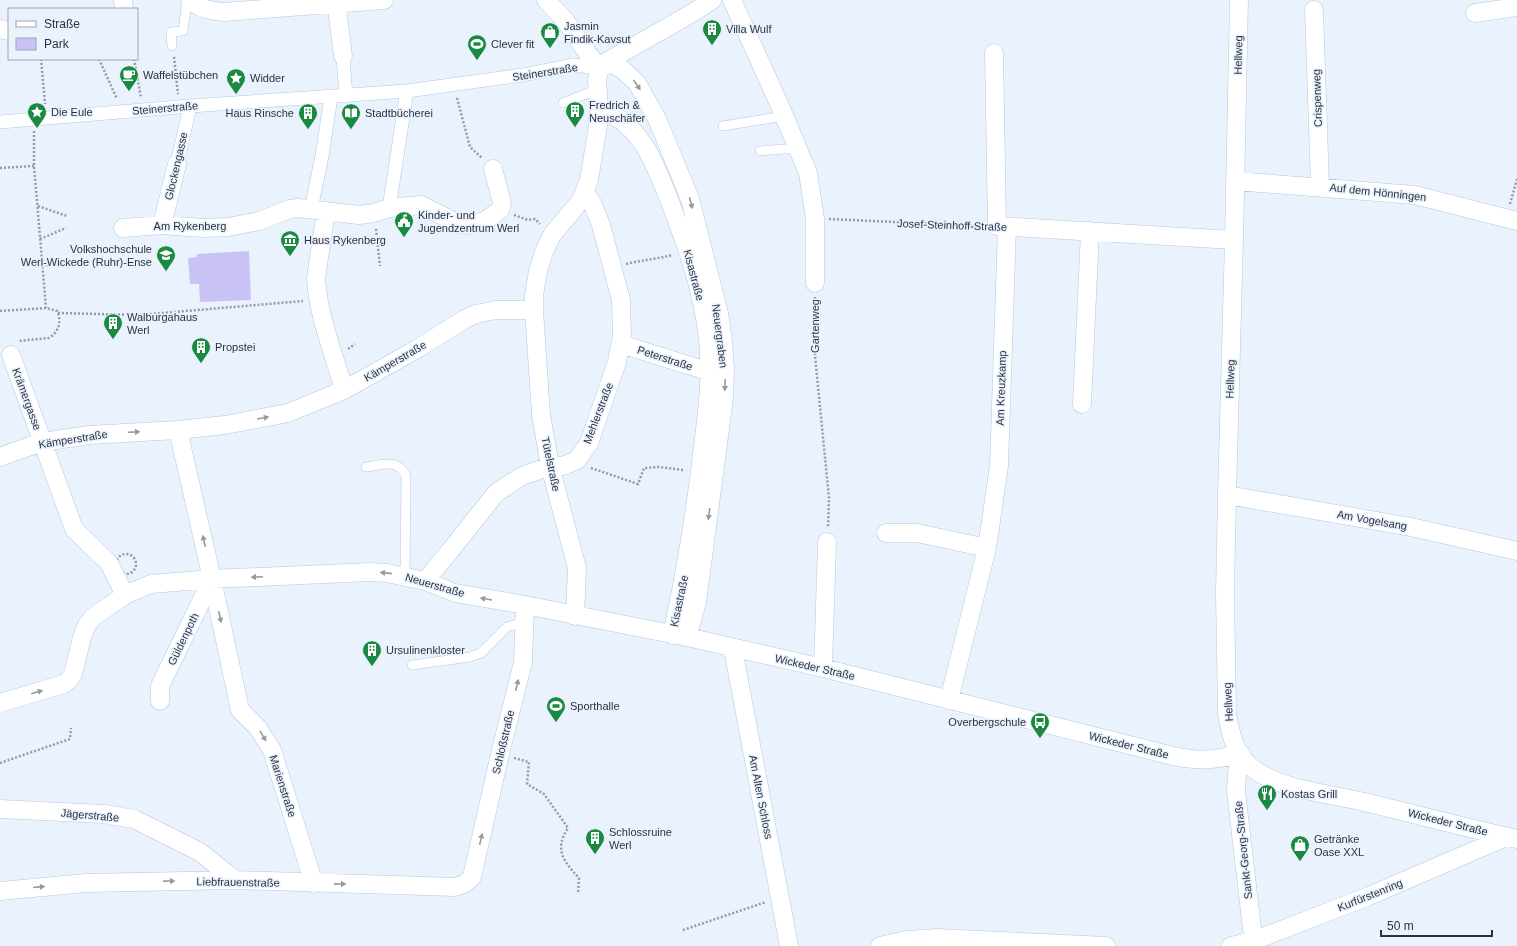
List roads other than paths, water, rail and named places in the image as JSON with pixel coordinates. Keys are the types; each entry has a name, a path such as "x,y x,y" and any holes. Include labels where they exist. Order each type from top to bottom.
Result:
{"street":[{"path":"190,0 195,5 204,9 224,12 337,2 384,0"},
{"name":"Neuergraben","path":"546,0 565,20 588,54 604,65 623,70 637,83 658,121 690,199 719,313 725,369 724,398 697,602 679,636"},
{"path":"534,310 535,284 544,252 552,235 573,210 585,192 589,180 598,126 599,98 597,80 604,65 712,0"},
{"name":"Gartenweg","path":"732,0 808,173 815,219 815,283"},
{"name":"Hellweg","path":"1239,0 1225,592 1227,713 1234,744 1241,754"},
{"path":"337,2 346,96"},
{"path":"1475,13 1517,7"},
{"name":"Crispenweg","path":"1314,10 1320,186"},
{"name":"Am Kreuzkamp","path":"949,700 987,548 998,466 1002,226 994,53"},
{"name":"Steinerstraße","path":"0,122 143,109 407,91 454,86 523,75 572,65 604,65"},
{"path":"382,210 407,91"},
{"path":"331,97 322,156 316,278 319,300 344,390"},
{"name":"Kisastraße","path":"599,98 609,111 627,125 648,150 669,198 688,251 704,311 708,339 710,372 709,396 700,472 682,589 679,636"},
{"name":"Glockengasse","path":"162,225 177,164 185,106"},
{"name":"Am Rykenberg","path":"123,228 162,225 204,228 228,227 259,221 290,209 298,208 359,215 382,210 421,205 463,225 468,225 485,221 497,213 502,207 493,169"},
{"name":"Auf dem Hönningen","path":"1235,180 1415,194 1512,219"},
{"name":"Mehlerstraße","path":"550,466 563,466 577,460 589,442 618,362 622,335 621,300 601,225 593,205 585,192"},
{"name":"Josef-Steinhoff-Straße","path":"1002,226 1234,240"},
{"path":"1082,404 1090,231"},
{"name":"Kämperstraße","path":"0,457 43,442 89,435 178,430 225,425 288,413 344,390 476,314 496,310 534,310"},
{"name":"Tütelstraße","path":"534,310 541,415 550,466 577,568 575,616"},
{"name":"Peterstraße","path":"620,344 710,372"},
{"name":"Krämergasse","path":"13,348 43,442 74,529 109,562 124,594"},
{"path":"178,430 212,579"},
{"path":"424,581 496,493 522,476 550,466"},
{"name":"Am Vogelsang","path":"1227,494 1411,527 1517,551"},
{"path":"886,533 916,533 987,548"},
{"path":"823,668 827,542"},
{"name":"Neuerstraße","path":"0,703 64,684 69,680 73,674 82,636 87,625 93,616 124,594 151,584 212,579 370,572 405,576 424,581 455,593 525,613 575,616 679,636 733,649"},
{"name":"Güldenpoth","path":"160,701 160,686 212,579"},
{"name":"Marienstraße","path":"212,579 240,710 258,728 272,750 314,884"},
{"name":"Schloßstraße","path":"472,877 523,662 525,613"},
{"name":"Wickeder Straße","path":"733,649 823,668 1192,760 1212,761 1241,754 1251,767 1264,775 1290,785 1362,801 1511,838"},
{"name":"Am Alten Schloss","path":"733,649 789,946"},
{"name":"Sankt-Georg-Straße","path":"1241,754 1237,773 1236,791 1253,944"},
{"name":"Jägerstraße","path":"0,809 98,814 134,819 200,852 235,880"},
{"name":"Kurfürstenring","path":"1231,946 1253,944 1511,838"},
{"name":"Liebfrauenstraße","path":"0,891 86,883 235,880 314,884 455,887 464,884 472,877"},
{"path":"880,946 907,940 937,938 1106,946"}],"lane":[{"path":"172,46 171,32 183,31 187,0"},
{"path":"563,103 599,98"},
{"path":"723,126 784,116"},
{"path":"760,151 797,148"},
{"path":"366,467 393,463 402,468 406,476 405,576"},
{"path":"412,665 470,657 481,653 507,627 525,613"}],"place":[{"name":"Villa Wulf","path":"712,46"},
{"name":"Jasmin Findik-Kavsut","path":"550,49"},
{"name":"Clever fit","path":"477,61"},
{"name":"Waffelstübchen","path":"129,92"},
{"name":"Widder","path":"236,95"},
{"name":"Fredrich & Neuschäfer","path":"575,128"},
{"name":"Die Eule","path":"37,129"},
{"name":"Haus Rinsche","path":"308,130"},
{"name":"Stadtbücherei","path":"351,130"},
{"name":"Kinder- und Jugendzentrum Werl","path":"404,238"},
{"name":"Haus Rykenberg","path":"290,257"},
{"name":"Volkshochschule Werl-Wickede (Ruhr)-Ense","path":"166,272"},
{"name":"Walburgahaus Werl","path":"113,340"},
{"name":"Propstei","path":"201,364"},
{"name":"Ursulinenkloster","path":"372,667"},
{"name":"Sporthalle","path":"556,723"},
{"name":"Overbergschule","path":"1040,739"},
{"name":"Kostas Grill","path":"1267,811"},
{"name":"Schlossruine Werl","path":"595,855"},
{"name":"Getränke Oase XXL","path":"1300,862"}]}
